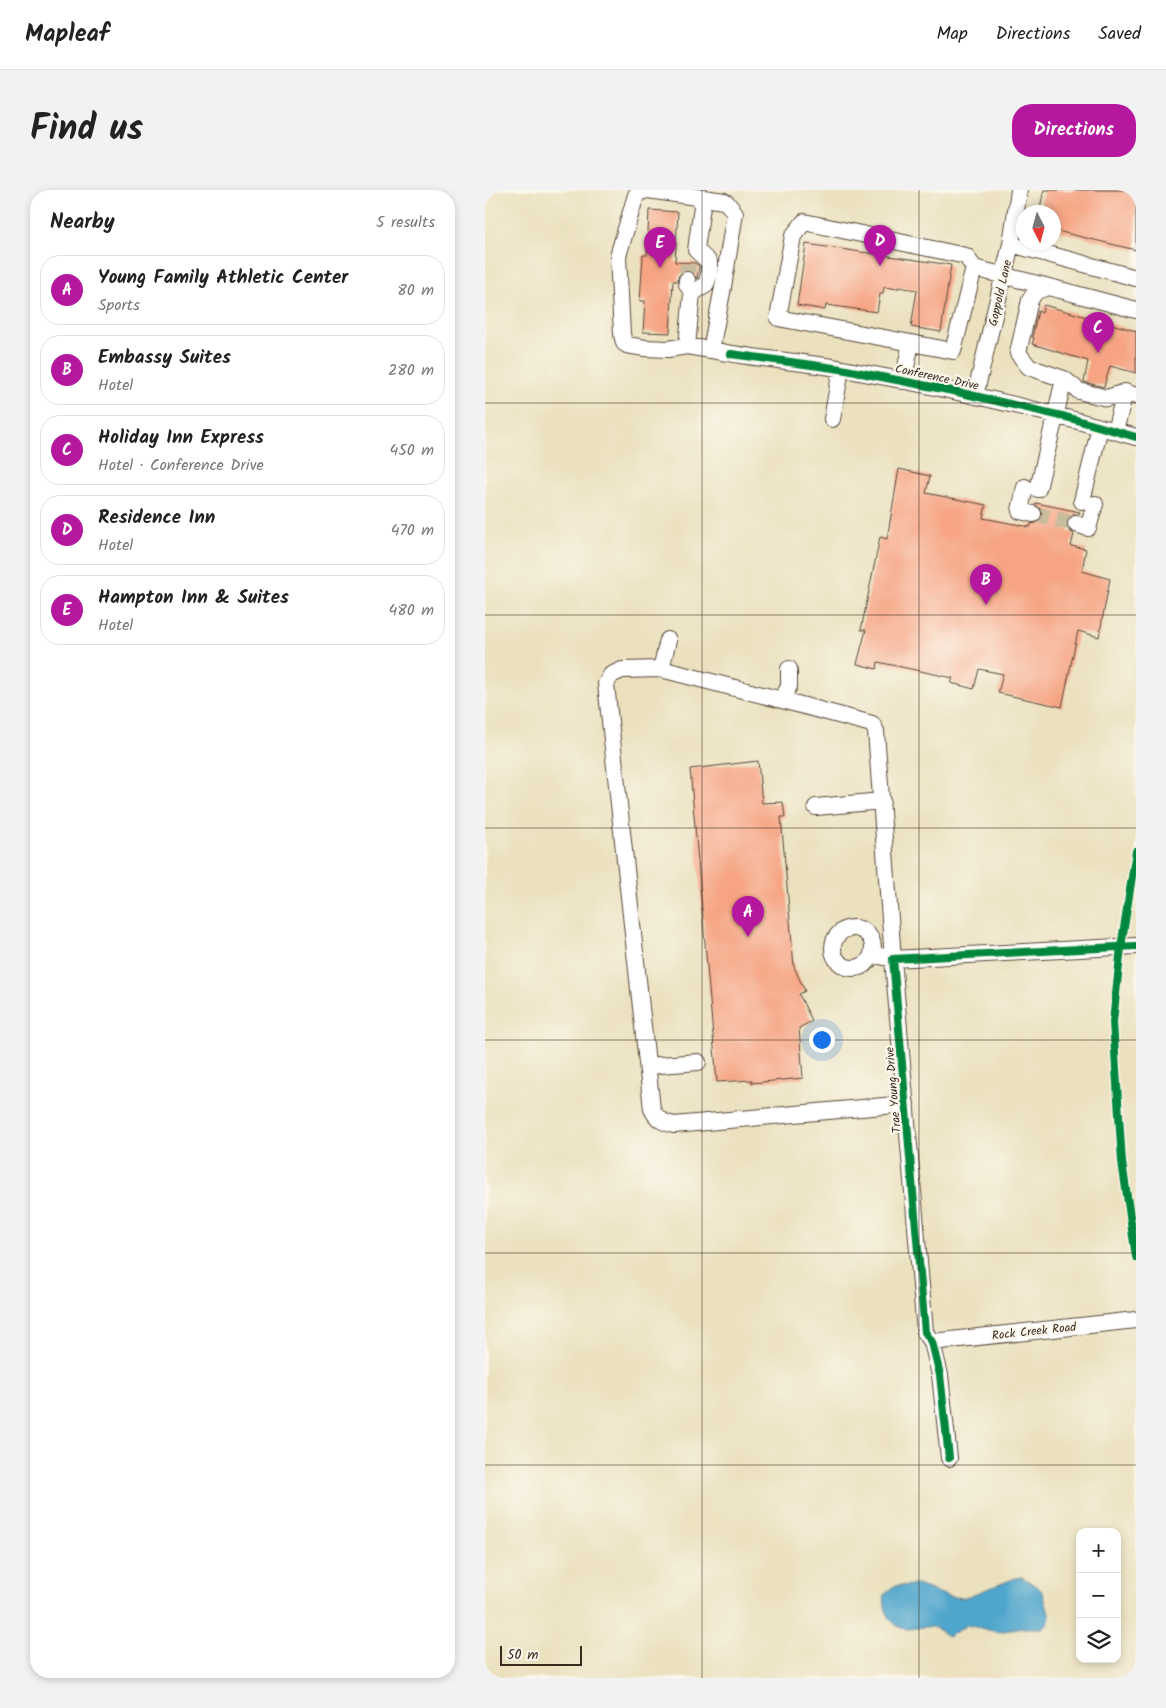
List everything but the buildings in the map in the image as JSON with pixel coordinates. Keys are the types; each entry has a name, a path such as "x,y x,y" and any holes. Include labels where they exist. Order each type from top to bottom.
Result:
{"street":[{"name":"Conference Drive","path":"703,199 648,190 636,195 619,256 622,334 624,343 627,345 668,349 687,346 841,369 975,396 1136,437"},
{"name":"Goppold Lane","path":"975,396 1011,244 1019,190"},
{"path":"687,346 689,286 706,285 709,274 709,262 692,256 703,199 724,201 735,213 711,350"},
{"path":"974,268 953,352 777,318 793,236 804,222 966,256 974,268 1136,310"},
{"path":"1011,244 1136,278"},
{"path":"1049,287 1037,292 1030,300 1018,352 1029,367 1064,379 1079,391 1107,398 1130,394"},
{"path":"903,381 911,344"},
{"path":"832,419 841,369"},
{"path":"1033,514 1020,511 1046,460 1064,379"},
{"path":"1076,524 1088,528 1089,502 1108,429 1130,394"},
{"path":"661,669 668,640"},
{"path":"789,669 789,686 783,700 661,669 622,670 611,675 606,684 652,1109 655,1116 663,1122 674,1125 906,1104"},
{"name":"Trae Young Drive","path":"783,700 872,724 876,731 893,960 925,1332 933,1342 940,1375 949,1458"},
{"path":"816,807 882,801"},
{"path":"873,954 893,960 1136,946"},
{"path":"648,1066 698,1062"},
{"name":"Rock Creek Road","path":"933,1342 1136,1320"}],"water":[{"path":"1022,1577 1039,1588 1043,1593 1050,1617 1047,1625 1043,1628 1023,1628 997,1632 967,1625 948,1637 932,1627 908,1629 897,1626 892,1622 886,1611 885,1594 894,1586 917,1585 948,1596 963,1598"}],"tunnel":[{"path":"687,280 688,261"},
{"path":"1033,514 1076,524"}],"cycle path":[{"path":"731,354 841,369 953,391 1066,417 1136,437"},
{"path":"1136,851 1121,947 1113,1022 1122,1162 1136,1257"},
{"path":"949,1458 940,1375 932,1342 925,1332 893,959 1136,946"}],"place":[{"name":"Residence Inn","path":"880,266"},
{"name":"Hampton Inn & Suites","path":"660,268"},
{"name":"Holiday Inn Express","path":"1098,353"},
{"name":"Embassy Suites","path":"986,605"},
{"name":"Young Family Athletic Center","path":"748,937"}]}
